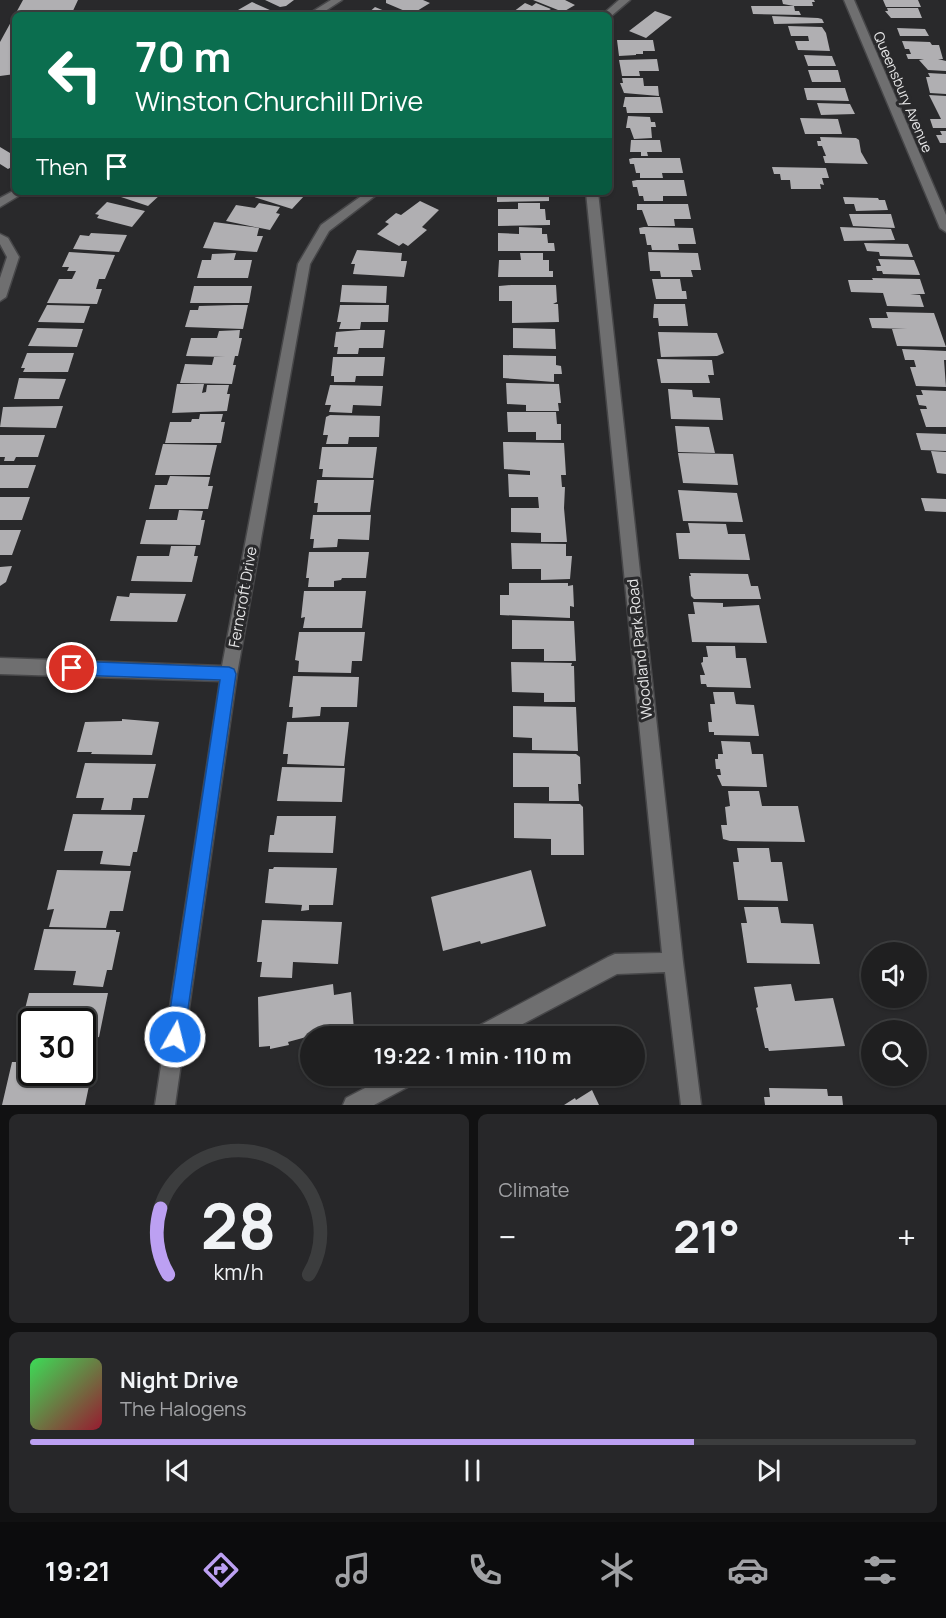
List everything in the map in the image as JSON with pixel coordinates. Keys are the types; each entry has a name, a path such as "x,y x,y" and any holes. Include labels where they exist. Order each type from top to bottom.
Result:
{"street":[{"path":"317,12 336,0"},
{"path":"611,12 625,0"},
{"name":"Queensbury Avenue","path":"849,0 946,228"},
{"path":"0,203 14,195"},
{"name":"Ferncroft Drive","path":"165,1105 229,674 304,264 325,228 370,195"},
{"name":"Woodland Park Road","path":"592,195 673,962 691,1105"},
{"path":"0,238 13,257 0,297"},
{"path":"0,666 229,674"},
{"path":"499,1026 615,964 673,962"},
{"path":"353,1105 389,1086"}],"building":[{"path":"23,0 78,0 72,12 16,12"},
{"path":"265,0 294,0 280,7"},
{"path":"386,0 423,0 430,3 415,12 407,12 386,3"},
{"path":"533,0 565,0 575,5 563,12"},
{"path":"782,0 814,0 815,2 812,2 813,6 794,6 783,4"},
{"path":"883,0 918,0 921,7 886,7"},
{"path":"252,2 272,11 242,12 238,10"},
{"path":"525,3 532,6 536,3 551,9 546,12 513,12"},
{"path":"751,6 794,6 795,11 799,11 801,15 753,14"},
{"path":"375,7 387,12 369,12"},
{"path":"887,8 918,8 922,18 891,18 885,11 888,11"},
{"path":"655,11 672,17 646,38 629,31"},
{"path":"772,16 818,18 824,23 774,24"},
{"path":"12,20 12,74 0,76 0,42"},
{"path":"788,26 822,27 826,33 830,51 798,50 795,41 809,41 808,36 791,36"},
{"path":"897,28 925,29 929,36 900,36"},
{"path":"617,40 653,40 655,51 619,56"},
{"path":"902,41 930,42 932,45 939,45 943,59 938,59 946,61 946,71 928,70 919,60 924,59 908,59 906,54 911,54 909,49 905,49"},
{"path":"804,55 832,56 836,66 808,66"},
{"path":"657,59 659,71 639,71 640,76 622,76 619,60"},
{"path":"808,70 838,70 841,82 812,82"},
{"path":"928,73 946,74 946,94 930,93 926,77 930,77"},
{"path":"622,78 643,78 644,86 658,86 659,96 624,93 620,83 623,83"},
{"path":"804,88 845,88 849,101 807,100"},
{"path":"929,95 946,96 946,128 933,128 930,119 941,119"},
{"path":"625,97 660,97 663,113 627,113 626,107 623,107"},
{"path":"817,103 850,104 855,114 821,115"},
{"path":"628,116 650,117 656,127 651,127 652,138 634,139 630,128 626,128"},
{"path":"800,118 838,119 842,134 805,134"},
{"path":"940,131 946,131 946,143 940,143 936,135 942,135"},
{"path":"820,137 856,138 859,140 861,152 868,164 825,163 823,156 826,156 817,141 821,141"},
{"path":"631,140 660,140 662,152 647,152 648,156 641,156 641,152 630,152"},
{"path":"0,147 12,154 12,167 8,169 0,164"},
{"path":"680,158 683,173 662,173 663,178 640,178 640,173 636,173 634,164 630,164 629,159"},
{"path":"772,167 826,168 829,178 822,178 824,185 820,184 821,189 791,189 790,180 781,180 780,174 774,174"},
{"path":"684,180 687,196 663,196 663,201 644,201 643,196 639,196 637,187 633,187 632,181"},
{"path":"119,195 160,195 148,206"},
{"path":"252,195 305,195 292,209"},
{"path":"497,195 549,195 549,201 497,202"},
{"path":"843,197 885,200 888,210 856,211 854,204 845,204"},
{"path":"420,201 439,210 422,227 427,230 408,246 403,243 399,246 377,234 389,224 385,222 396,213 401,215"},
{"path":"107,202 145,211 132,227 97,218 99,215 95,214"},
{"path":"259,203 280,207 276,213 280,214 270,230 226,221 236,205 255,208"},
{"path":"518,203 540,203 540,209 545,209 546,220 550,220 550,225 498,226 498,209 518,209"},
{"path":"637,204 688,204 691,219 674,219 675,226 648,226 642,210 637,210"},
{"path":"849,214 891,214 895,228 853,226"},
{"path":"214,222 259,228 257,236 263,236 257,252 203,248"},
{"path":"519,227 542,228 542,234 547,234 548,243 554,243 555,251 498,251 498,233 519,234"},
{"path":"840,227 891,229 895,240 844,241"},
{"path":"639,228 693,228 696,244 678,244 679,250 652,250 651,245 647,245 645,234 640,234"},
{"path":"91,233 127,235 119,252 73,249 80,235 89,236"},
{"path":"864,243 908,244 913,257 880,256 879,252 867,251"},
{"path":"357,250 402,253 401,261 407,261 404,277 353,274 355,264 351,264"},
{"path":"69,252 115,255 105,279 99,279 96,289 102,289 97,304 47,303 59,279 72,279 76,271 67,271 69,267 62,267"},
{"path":"648,252 698,253 701,270 691,270 693,277 661,277 660,271 650,271"},
{"path":"236,253 234,260 252,260 248,278 197,278 202,260 211,260 212,254"},
{"path":"520,253 543,253 543,260 549,260 549,271 553,271 553,277 498,277 499,260 521,260"},
{"path":"878,259 914,260 920,275 883,274 882,271 877,271 876,266 881,266"},
{"path":"872,278 920,279 925,294 910,294 920,295 924,307 887,306 883,293 851,292 848,280 873,280"},
{"path":"652,279 680,279 682,291 686,291 687,299 656,299"},
{"path":"342,285 387,286 386,303 340,302"},
{"path":"556,285 557,302 553,304 558,304 559,322 512,323 512,301 499,301 499,286"},
{"path":"194,286 252,286 249,303 190,303"},
{"path":"654,304 685,304 688,326 659,326 658,318 653,318"},
{"path":"47,305 90,306 84,323 38,322"},
{"path":"248,305 243,329 185,327 190,310 198,310 199,306"},
{"path":"340,305 389,305 388,322 361,322 360,329 339,329 341,322 337,322"},
{"path":"886,312 934,313 946,347 897,346 892,329 907,329 872,328 869,318 888,318"},
{"path":"37,328 83,329 77,347 28,346"},
{"path":"513,328 555,329 556,349 513,348"},
{"path":"240,330 239,338 242,338 238,356 235,356 233,365 236,365 232,384 180,383 185,364 212,365 214,357 225,357 186,356 191,338 217,338 219,331"},
{"path":"385,330 383,348 359,348 358,354 337,354 338,347 334,347 336,332"},
{"path":"658,332 717,333 724,353 717,356 661,357"},
{"path":"902,349 946,351 946,360 944,360 946,387 916,386 910,367 916,367 914,360 905,360"},
{"path":"27,353 74,353 68,372 23,372 25,368 21,368"},
{"path":"503,355 556,356 556,365 561,366 562,374 554,374 554,382 503,378"},
{"path":"333,357 385,357 383,376 356,376 355,382 334,382 334,376 331,376"},
{"path":"657,359 712,360 714,375 708,375 710,383 661,383"},
{"path":"19,378 66,379 59,399 14,399"},
{"path":"506,383 559,384 561,403 558,403 559,411 526,411 526,405 507,404"},
{"path":"177,384 204,384 202,393 206,392 207,385 229,385 227,411 172,413"},
{"path":"330,385 383,386 381,406 353,405 352,413 329,412 331,405 325,405"},
{"path":"668,389 692,390 693,397 720,398 723,420 671,419"},
{"path":"921,390 946,391 946,427 926,427 920,409 927,409 926,406 919,405 916,395 923,395"},
{"path":"63,406 56,428 0,427 3,407"},
{"path":"507,412 556,412 557,424 561,424 561,440 536,440 536,432 508,432"},
{"path":"200,414 223,414 221,422 225,422 221,443 165,443 170,422 191,422 192,419 199,419"},
{"path":"330,415 380,416 379,437 349,437 348,444 326,444 328,435 323,435 326,417"},
{"path":"675,426 709,427 715,453 678,452"},
{"path":"916,433 946,434 946,451 921,450"},
{"path":"0,435 45,435 38,457 16,457 14,461 4,461 5,457 0,457"},
{"path":"503,442 564,443 566,475 561,475 562,487 565,487 567,542 541,542 541,533 511,532 511,508 539,508 538,497 509,497 508,474 530,475 530,471 504,469"},
{"path":"163,444 217,445 210,475 155,475"},
{"path":"322,447 377,447 373,478 322,477 323,469 319,469"},
{"path":"931,451 946,452 946,474 937,473"},
{"path":"678,453 733,454 738,485 683,483"},
{"path":"0,465 36,465 28,488 0,488"},
{"path":"170,476 210,477 208,486 213,486 208,509 149,509 155,485 167,485"},
{"path":"317,480 374,480 370,512 317,512 318,503 314,503"},
{"path":"678,490 737,493 743,522 683,521"},
{"path":"0,497 30,497 22,520 0,520"},
{"path":"921,498 946,499 946,512 925,511"},
{"path":"179,510 203,511 201,520 205,520 200,545 140,544 146,520 177,520"},
{"path":"313,515 371,515 369,540 338,539 337,547 313,548 314,539 310,539"},
{"path":"688,523 726,524 728,534 745,534 750,560 679,559 676,533 690,533"},
{"path":"0,530 21,530 12,555 0,555"},
{"path":"511,543 566,544 566,556 572,556 570,579 541,580 541,569 512,569"},
{"path":"171,546 196,546 194,556 198,556 192,582 131,581 137,556 169,556"},
{"path":"309,552 369,552 366,578 342,578 334,581 334,587 308,587 309,578 306,578"},
{"path":"12,566 6,582 0,586 0,567"},
{"path":"690,573 748,574 751,586 758,586 761,599 694,599 691,596"},
{"path":"509,583 568,583 568,586 573,585 574,607 570,606 570,618 500,615 500,595 509,595"},
{"path":"304,591 366,591 362,628 303,628 305,617 301,618"},
{"path":"130,593 186,594 177,622 110,621 117,596 129,597"},
{"path":"693,602 723,603 723,607 759,605 767,643 692,642 688,614 695,614"},
{"path":"512,620 574,621 576,661 544,661 544,649 512,649"},
{"path":"299,632 365,632 362,661 352,661 351,673 298,672 299,661 295,660"},
{"path":"706,646 735,646 736,658 746,658 751,688 707,687 706,684 701,684 700,675 705,675 701,663 703,657 708,657"},
{"path":"511,662 572,663 575,702 544,702 544,693 512,692"},
{"path":"293,676 359,677 357,707 321,707 320,716 292,718 293,707 289,707"},
{"path":"713,692 734,692 736,704 754,705 759,736 714,735 714,732 709,732 708,722 712,722 710,704 715,704"},
{"path":"513,706 576,707 578,751 532,750 532,738 513,737"},
{"path":"122,719 159,722 152,755 77,752 85,722 122,721"},
{"path":"287,722 349,722 344,766 287,764 288,754 283,754"},
{"path":"721,741 750,742 752,754 763,754 767,787 722,786 717,775 721,775 720,769 716,769 715,759 718,759 718,754 723,754"},
{"path":"513,753 576,754 580,757 579,801 549,801 549,787 513,787"},
{"path":"85,763 156,764 148,798 133,798 131,810 101,810 104,798 76,798"},
{"path":"282,767 345,768 342,802 277,801"},
{"path":"728,791 759,791 762,806 798,806 805,842 723,839 721,825 727,825 725,807 730,806"},
{"path":"514,803 580,804 583,807 584,855 551,855 551,839 514,838"},
{"path":"73,814 145,815 137,852 133,852 130,866 100,864 103,851 64,851"},
{"path":"277,816 336,816 333,853 268,852 270,835 274,835"},
{"path":"737,848 769,848 771,862 782,862 788,901 738,900 733,862 739,862"},
{"path":"274,867 337,868 333,905 309,905 309,910 301,911 302,905 265,903 269,869"},
{"path":"57,870 131,871 123,911 110,911 106,928 49,927 54,909 47,910"},
{"path":"531,870 546,926 481,944 480,941 443,951 431,897"},
{"path":"744,907 778,907 781,923 813,924 820,964 747,963 741,923 747,923"},
{"path":"262,920 342,922 338,964 293,962 292,978 260,977 262,962 257,962"},
{"path":"44,929 116,930 120,932 112,970 107,970 103,987 73,985 76,971 34,970"},
{"path":"333,984 334,995 351,992 354,1026 300,1026 300,1039 288,1042 289,1045 270,1049 270,1046 259,1047 258,997"},
{"path":"791,984 795,1001 833,998 845,1046 769,1051 765,1048 754,987"},
{"path":"29,993 108,993 99,1037 96,1038 96,1008 25,1008"},
{"path":"12,1062 18,1062 18,1086 89,1086 85,1105 2,1105"},
{"path":"769,1088 827,1089 828,1096 842,1096 843,1105 765,1105 764,1097 770,1097"},
{"path":"592,1090 599,1105 564,1105 575,1098 576,1100"}],"route":[{"path":"72,668 229,674 175,1037"}]}
